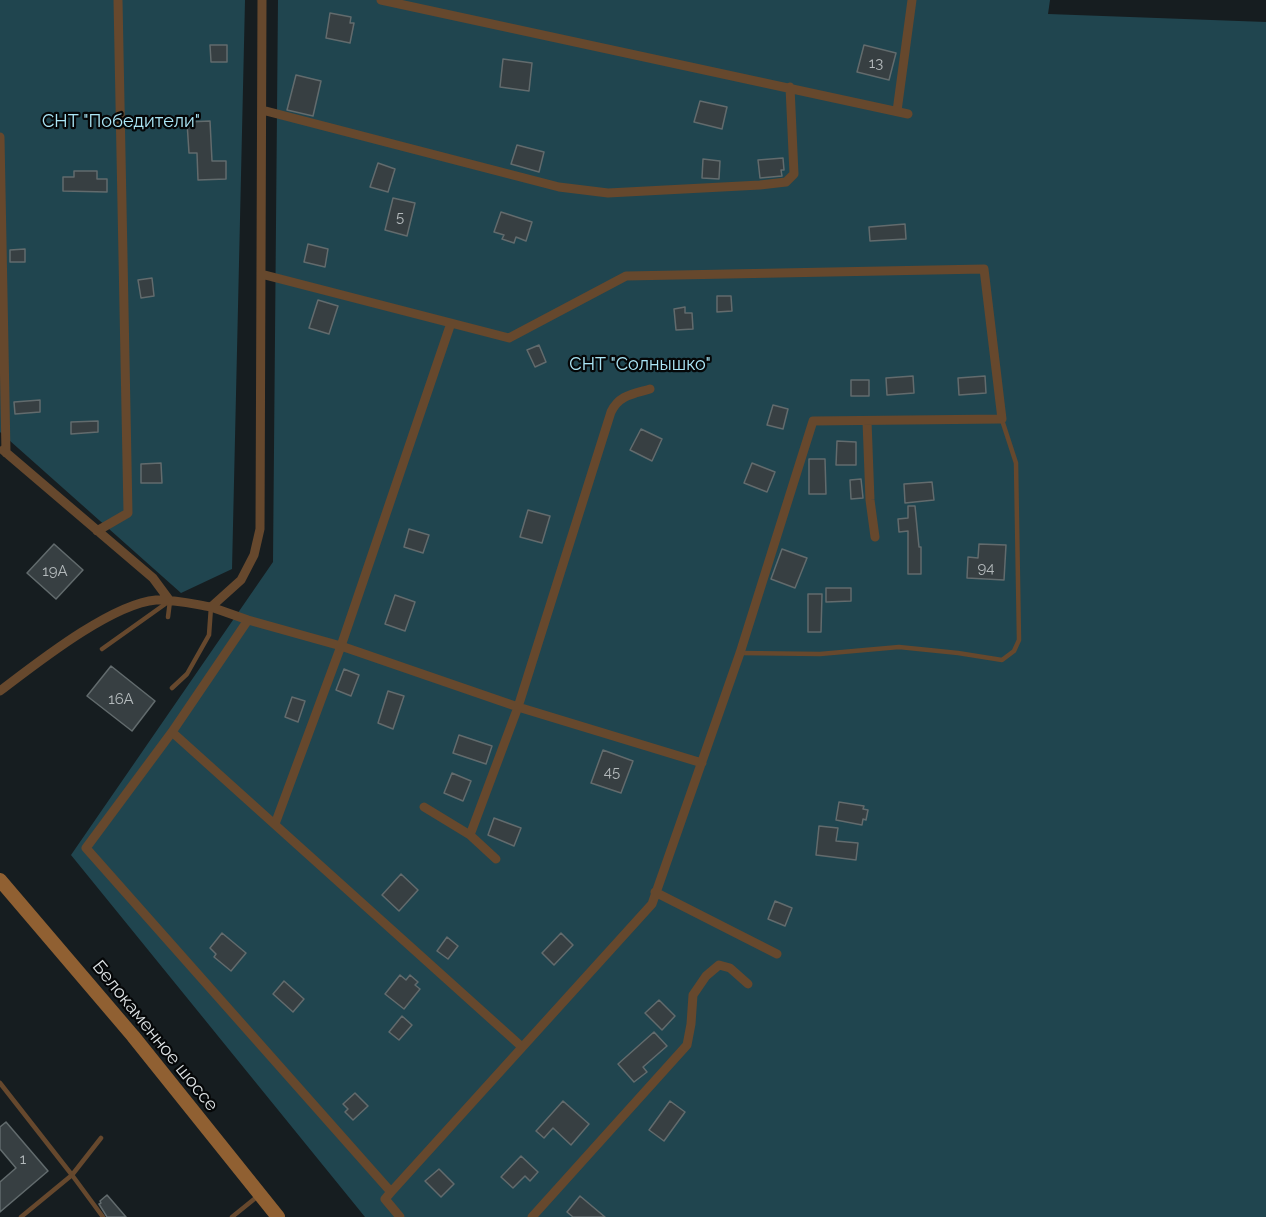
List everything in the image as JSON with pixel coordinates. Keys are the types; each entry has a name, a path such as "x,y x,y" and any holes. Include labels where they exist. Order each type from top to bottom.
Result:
{"main road":[{"name":"Белокаменное шоссе","path":"0,880 133,1036 278,1217"}],"street":[{"path":"97,531 128,513 118,0"},
{"path":"211,607 241,580 254,555 260,529 262,0"},
{"path":"381,0 908,114"},
{"path":"897,111 912,0"},
{"path":"262,110 559,187 608,193 786,182 794,174 790,87"},
{"path":"0,137 3,450 153,578 170,601"},
{"path":"261,274 510,338 626,276 984,269 1002,419 813,421 740,653 651,904 391,1192 385,1200 400,1217"},
{"path":"275,824 341,646 451,323"},
{"path":"470,835 518,707 611,412 615,403 624,396 650,389"},
{"path":"867,421 870,500 875,537"},
{"path":"0,691 78,635 114,614 136,603 170,601 211,607 248,620 341,646 518,707 702,763"},
{"path":"248,620 172,732 86,848 391,1192"},
{"path":"172,732 522,1047"},
{"path":"424,807 470,835 496,859"},
{"path":"656,892 777,954"},
{"path":"532,1217 687,1045 693,994 706,976 719,965 730,968 748,984"}],"lane":[{"path":"740,653 820,654 899,647 1002,660 1014,651 1019,640 1016,463 1002,419"},
{"path":"168,617 170,601"},
{"path":"102,649 170,601"},
{"path":"172,688 187,674 209,635 211,607"},
{"path":"0,1083 103,1217"},
{"path":"0,1094 5,1089"},
{"path":"21,1217 72,1175 101,1138"},
{"path":"232,1217 260,1195"}],"green space":[{"name":"СНТ \"Победители\"","path":"0,0 245,0 232,569 181,593 0,432"},
{"name":"СНТ \"Солнышко\"","path":"278,0 1050,0 1048,14 1266,22 1266,1217 365,1217 71,855 273,562"}],"building":[{"path":"330,13 351,17 350,23 354,23 350,43 326,38"},
{"path":"210,45 227,45 227,62 211,62"},
{"path":"864,45 896,53 889,80 857,72"},
{"path":"503,59 532,63 529,91 500,87"},
{"path":"296,75 321,81 313,116 287,110"},
{"path":"700,101 727,107 722,129 694,122"},
{"path":"210,121 212,161 226,161 226,179 198,180 197,153 189,153 187,122"},
{"path":"517,145 544,152 539,172 511,164"},
{"path":"783,158 782,176 760,178 758,160"},
{"path":"703,159 720,161 719,179 702,178"},
{"path":"378,163 395,169 388,192 370,187"},
{"path":"74,171 97,171 97,179 107,179 107,192 63,191 63,177 74,177"},
{"path":"393,198 415,203 407,236 385,230"},
{"path":"501,212 532,222 526,241 516,237 514,243 502,239 504,235 494,232"},
{"path":"905,224 906,239 870,241 869,227"},
{"path":"308,244 328,249 325,267 304,262"},
{"path":"25,249 25,262 10,262 10,250"},
{"path":"152,278 154,296 141,298 138,280"},
{"path":"717,296 731,296 732,311 717,312"},
{"path":"318,300 338,306 329,334 309,328"},
{"path":"685,307 685,313 692,313 693,329 676,330 674,309"},
{"path":"539,345 546,362 535,367 527,350"},
{"path":"913,376 914,393 887,395 886,378"},
{"path":"985,376 986,393 959,395 958,378"},
{"path":"851,380 869,380 869,396 851,396"},
{"path":"40,400 40,412 15,414 14,402"},
{"path":"773,405 788,409 783,429 767,425"},
{"path":"98,421 98,432 71,434 71,422"},
{"path":"641,429 662,439 652,461 630,450"},
{"path":"837,441 856,442 856,465 836,465"},
{"path":"809,459 825,459 826,494 809,494"},
{"path":"161,463 162,483 141,483 141,464"},
{"path":"752,463 775,472 767,492 744,483"},
{"path":"861,479 863,498 851,499 850,480"},
{"path":"932,482 934,500 905,503 904,484"},
{"path":"908,506 915,506 919,547 921,547 921,574 908,574 908,531 899,532 898,519 908,518"},
{"path":"528,510 550,516 542,543 520,537"},
{"path":"409,529 429,535 423,553 404,547"},
{"path":"54,544 83,570 56,599 27,573"},
{"path":"979,544 1006,545 1004,580 967,578 968,557 978,558"},
{"path":"782,549 807,558 795,588 771,579"},
{"path":"826,588 851,588 851,601 826,602"},
{"path":"808,594 822,594 821,632 808,632"},
{"path":"395,595 415,602 405,631 385,624"},
{"path":"111,666 155,701 132,731 87,696"},
{"path":"344,669 359,675 351,696 336,690"},
{"path":"388,691 404,696 393,729 378,723"},
{"path":"292,697 305,701 298,722 285,717"},
{"path":"459,735 492,746 486,764 453,753"},
{"path":"603,750 633,761 621,793 591,783"},
{"path":"452,773 471,781 463,801 444,793"},
{"path":"839,802 864,806 863,809 868,810 866,820 863,819 862,825 836,820"},
{"path":"494,818 521,828 514,846 488,835"},
{"path":"819,826 838,828 836,841 858,843 856,860 816,855"},
{"path":"401,874 418,890 399,911 382,895"},
{"path":"775,901 792,908 785,926 768,919"},
{"path":"222,933 246,953 231,971 214,957 216,954 210,948"},
{"path":"561,933 573,945 554,965 542,953"},
{"path":"447,937 458,946 448,959 437,951"},
{"path":"400,975 406,980 410,975 418,982 415,985 420,989 404,1009 385,994"},
{"path":"284,981 304,999 293,1012 273,994"},
{"path":"659,1000 675,1016 662,1030 645,1013"},
{"path":"402,1016 412,1025 399,1040 389,1032"},
{"path":"654,1032 667,1046 643,1067 647,1072 634,1082 618,1064"},
{"path":"355,1093 368,1106 353,1120 345,1112 348,1109 343,1104"},
{"path":"563,1101 589,1124 571,1145 553,1128 544,1138 536,1131"},
{"path":"670,1101 685,1112 664,1141 649,1130"},
{"path":"6,1122 48,1171 0,1212 0,1182 16,1168 0,1149 0,1127"},
{"path":"521,1156 538,1172 530,1181 525,1176 513,1188 501,1177"},
{"path":"439,1169 454,1184 441,1197 425,1181"},
{"path":"107,1195 126,1217 107,1217 99,1204"},
{"path":"580,1196 605,1217 573,1217 567,1212"}]}
